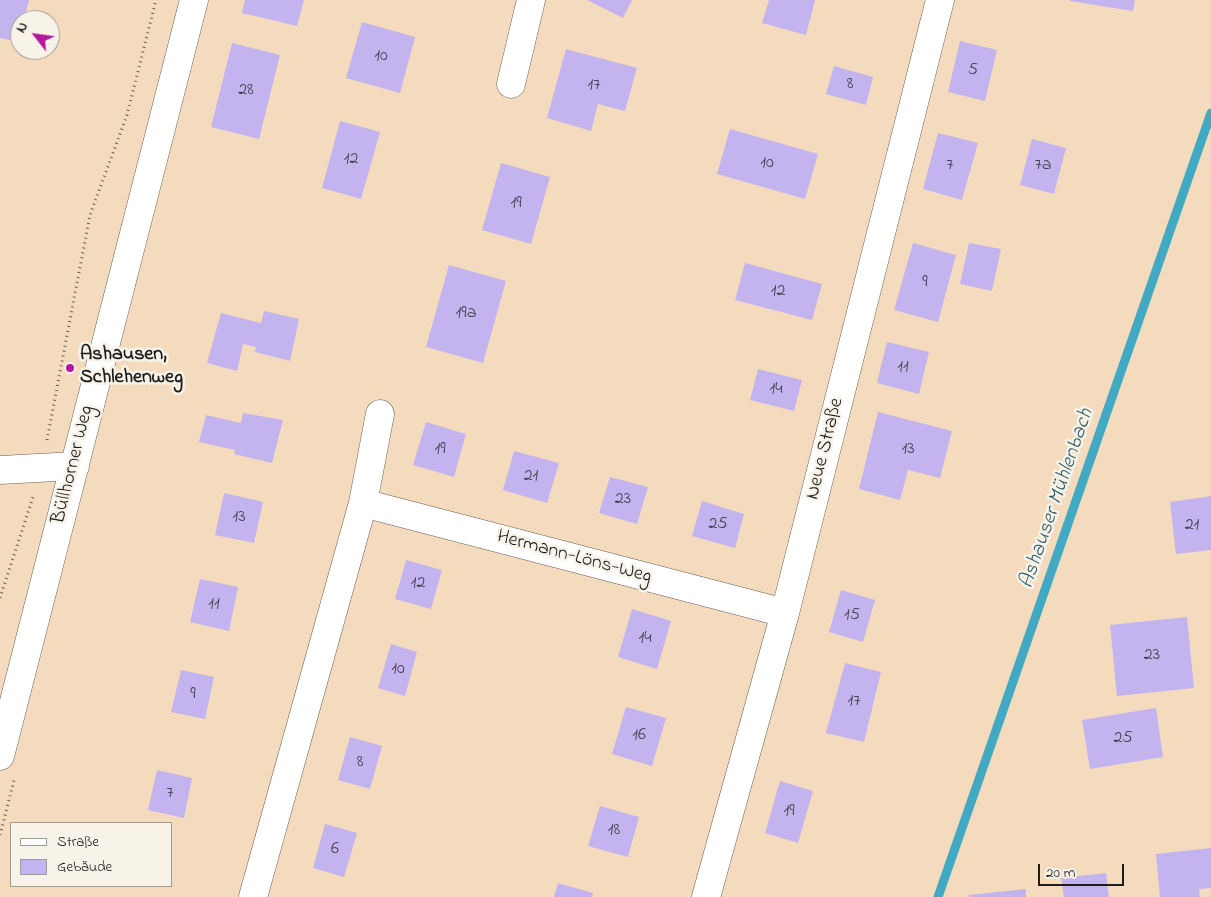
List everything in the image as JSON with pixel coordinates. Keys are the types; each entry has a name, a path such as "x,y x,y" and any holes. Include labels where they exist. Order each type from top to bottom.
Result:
{"street":[{"name":"Büllhorner Weg","path":"0,756 194,0"},
{"path":"511,84 531,0"},
{"name":"Neue Straße","path":"706,897 785,613 940,0"},
{"path":"253,897 363,504 380,414"},
{"path":"0,470 74,466"},
{"name":"Hermann-Löns-Weg","path":"363,504 785,613"}],"path":[{"path":"0,598 42,467 90,215 127,115 156,0"}],"building":[{"path":"0,0 29,0 26,10 10,10 10,40 0,38"},
{"path":"245,0 304,0 297,26 242,13"},
{"path":"587,0 632,0 623,18"},
{"path":"769,0 815,0 806,35 762,23"},
{"path":"1070,0 1135,0 1133,11"},
{"path":"362,22 415,37 400,93 346,78"},
{"path":"960,41 997,50 985,101 948,92"},
{"path":"232,43 280,55 259,139 211,127"},
{"path":"566,49 637,68 625,111 598,104 591,131 547,118"},
{"path":"834,66 873,77 866,105 826,94"},
{"path":"340,121 380,132 361,199 322,188"},
{"path":"730,129 818,154 805,199 717,174"},
{"path":"938,133 978,143 962,200 923,189"},
{"path":"1032,139 1066,148 1054,194 1020,185"},
{"path":"501,163 550,177 531,244 482,230"},
{"path":"913,243 956,255 938,322 894,310"},
{"path":"969,243 1001,249 992,291 960,284"},
{"path":"745,263 822,284 812,320 735,300"},
{"path":"449,265 506,281 483,363 426,347"},
{"path":"264,311 299,319 290,361 255,352 256,347 243,344 237,371 207,363 221,313 261,323"},
{"path":"887,342 929,352 919,394 877,383"},
{"path":"758,369 802,380 794,411 750,400"},
{"path":"878,412 952,431 940,478 908,470 900,500 859,489"},
{"path":"243,413 283,420 272,463 234,454 235,450 199,442 206,415 241,423"},
{"path":"426,422 466,434 454,477 413,465"},
{"path":"514,451 559,463 547,503 503,490"},
{"path":"610,477 648,487 637,524 599,513"},
{"path":"224,493 263,502 254,543 215,535"},
{"path":"1211,496 1211,550 1176,554 1170,502"},
{"path":"702,501 744,514 735,548 692,536"},
{"path":"406,560 442,570 431,609 395,599"},
{"path":"200,579 238,587 229,631 190,622"},
{"path":"841,590 875,600 863,642 829,632"},
{"path":"632,609 671,621 657,669 618,657"},
{"path":"1187,617 1194,688 1117,696 1110,625"},
{"path":"391,644 417,652 405,696 378,688"},
{"path":"845,663 881,672 864,742 826,733"},
{"path":"181,670 214,677 205,719 171,712"},
{"path":"626,707 666,718 652,766 612,754"},
{"path":"1156,708 1163,757 1090,769 1082,720"},
{"path":"350,737 382,746 370,789 338,780"},
{"path":"157,770 192,778 184,818 148,810"},
{"path":"780,781 813,791 798,843 765,833"},
{"path":"600,806 639,817 628,857 588,846"},
{"path":"325,824 357,833 344,877 313,868"},
{"path":"1211,848 1211,888 1199,889 1200,897 1160,897 1156,854"},
{"path":"1106,873 1109,897 1064,897 1061,878"},
{"path":"558,883 593,893 592,897 554,897"},
{"path":"1026,889 1026,897 969,897 969,895"}],"waterway":[{"name":"Ashauser Mühlenbach","path":"938,897 1211,113"}],"place":[{"name":"Ashausen, Schlehenweg","path":"70,368"}]}
